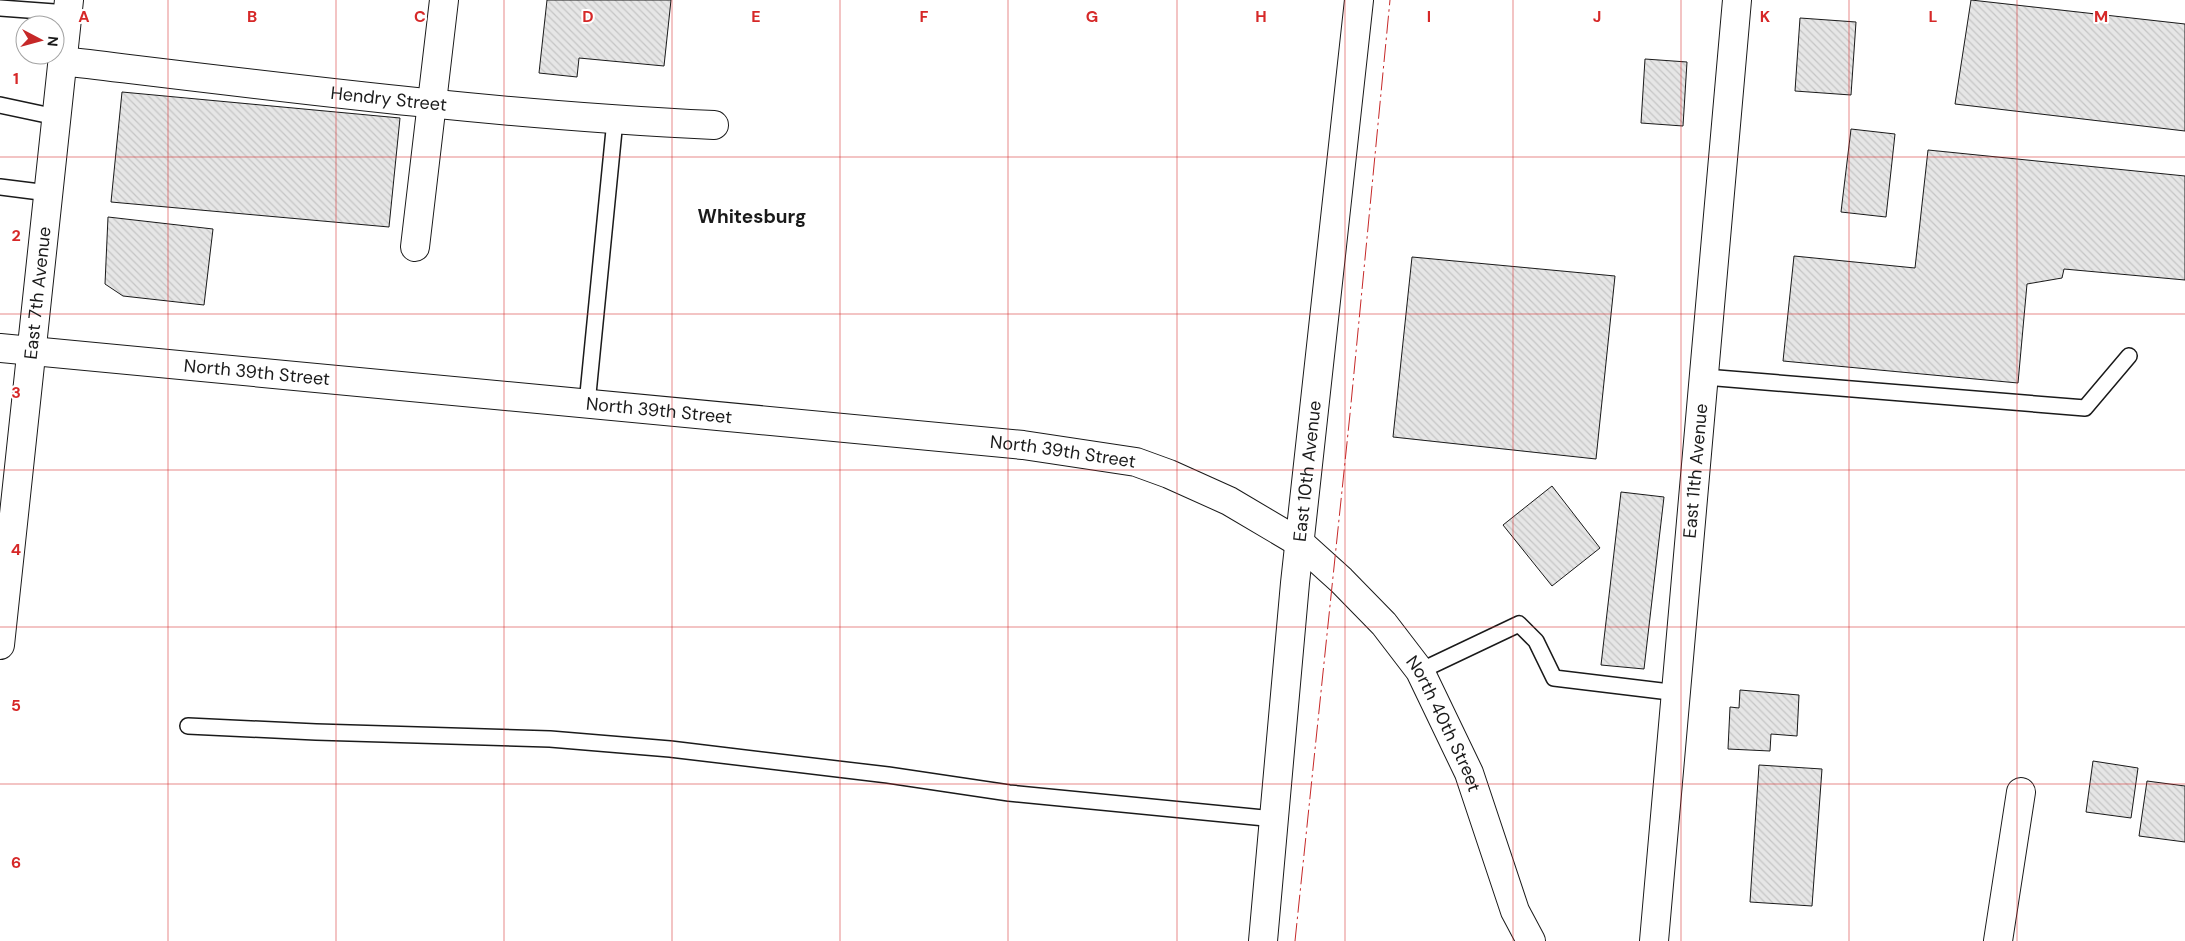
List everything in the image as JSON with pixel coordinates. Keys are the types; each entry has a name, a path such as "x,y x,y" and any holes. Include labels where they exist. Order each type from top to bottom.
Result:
{"street":[{"path":"415,247 430,104 444,0"},
{"name":"East 10th Avenue","path":"1263,941 1300,543 1359,0"},
{"name":"East 11th Avenue","path":"1654,941 1678,693 1737,0"},
{"name":"East 7th Avenue","path":"65,39 68,7"},
{"name":"Hendry Street","path":"65,61 430,104 615,120 714,125"},
{"name":"East 7th Avenue","path":"0,645 62,65"},
{"name":"North 39th Street","path":"0,348 1023,445 1136,462 1229,501 1300,543"},
{"name":"North 40th Street","path":"1300,543 1341,580 1384,624 1420,671 1469,773 1515,911 1531,941"},
{"path":"1998,941 2021,792"}],"lane":[{"path":"0,8 68,7"},
{"path":"0,105 56,117"},
{"path":"587,404 615,120"},
{"path":"0,187 48,192"},
{"path":"1705,377 2085,408 2128,356"},
{"path":"1420,671 1519,624 1536,641 1554,678 1678,693"},
{"path":"188,726 550,739 670,749 888,775 1018,794 1274,819"}],"building":[{"path":"547,0 671,0 664,66 579,58 577,77 539,73"},
{"path":"1971,0 2185,24 2185,131 1955,104"},
{"path":"1800,18 1856,22 1851,95 1795,91"},
{"path":"1645,59 1687,62 1683,126 1641,123"},
{"path":"122,92 400,118 389,227 111,202"},
{"path":"1851,129 1895,134 1886,217 1841,212"},
{"path":"1928,150 2185,176 2185,280 2064,269 2062,278 2027,284 2018,383 1783,361 1794,256 1915,268"},
{"path":"108,217 213,229 204,305 123,296 105,284"},
{"path":"1412,257 1615,276 1596,459 1393,437"},
{"path":"1552,486 1600,548 1552,586 1503,525"},
{"path":"1621,492 1664,497 1644,669 1601,665"},
{"path":"1740,690 1799,695 1797,736 1771,734 1770,751 1728,749 1730,707 1739,708"},
{"path":"2093,761 2138,768 2131,818 2086,812"},
{"path":"1759,765 1822,769 1812,906 1750,902"},
{"path":"2147,781 2185,786 2185,842 2139,836"}],"power":[{"path":"1295,941 1350,414 1390,0"}],"district":[{"name":"Whitesburg","path":"752,216"}]}
